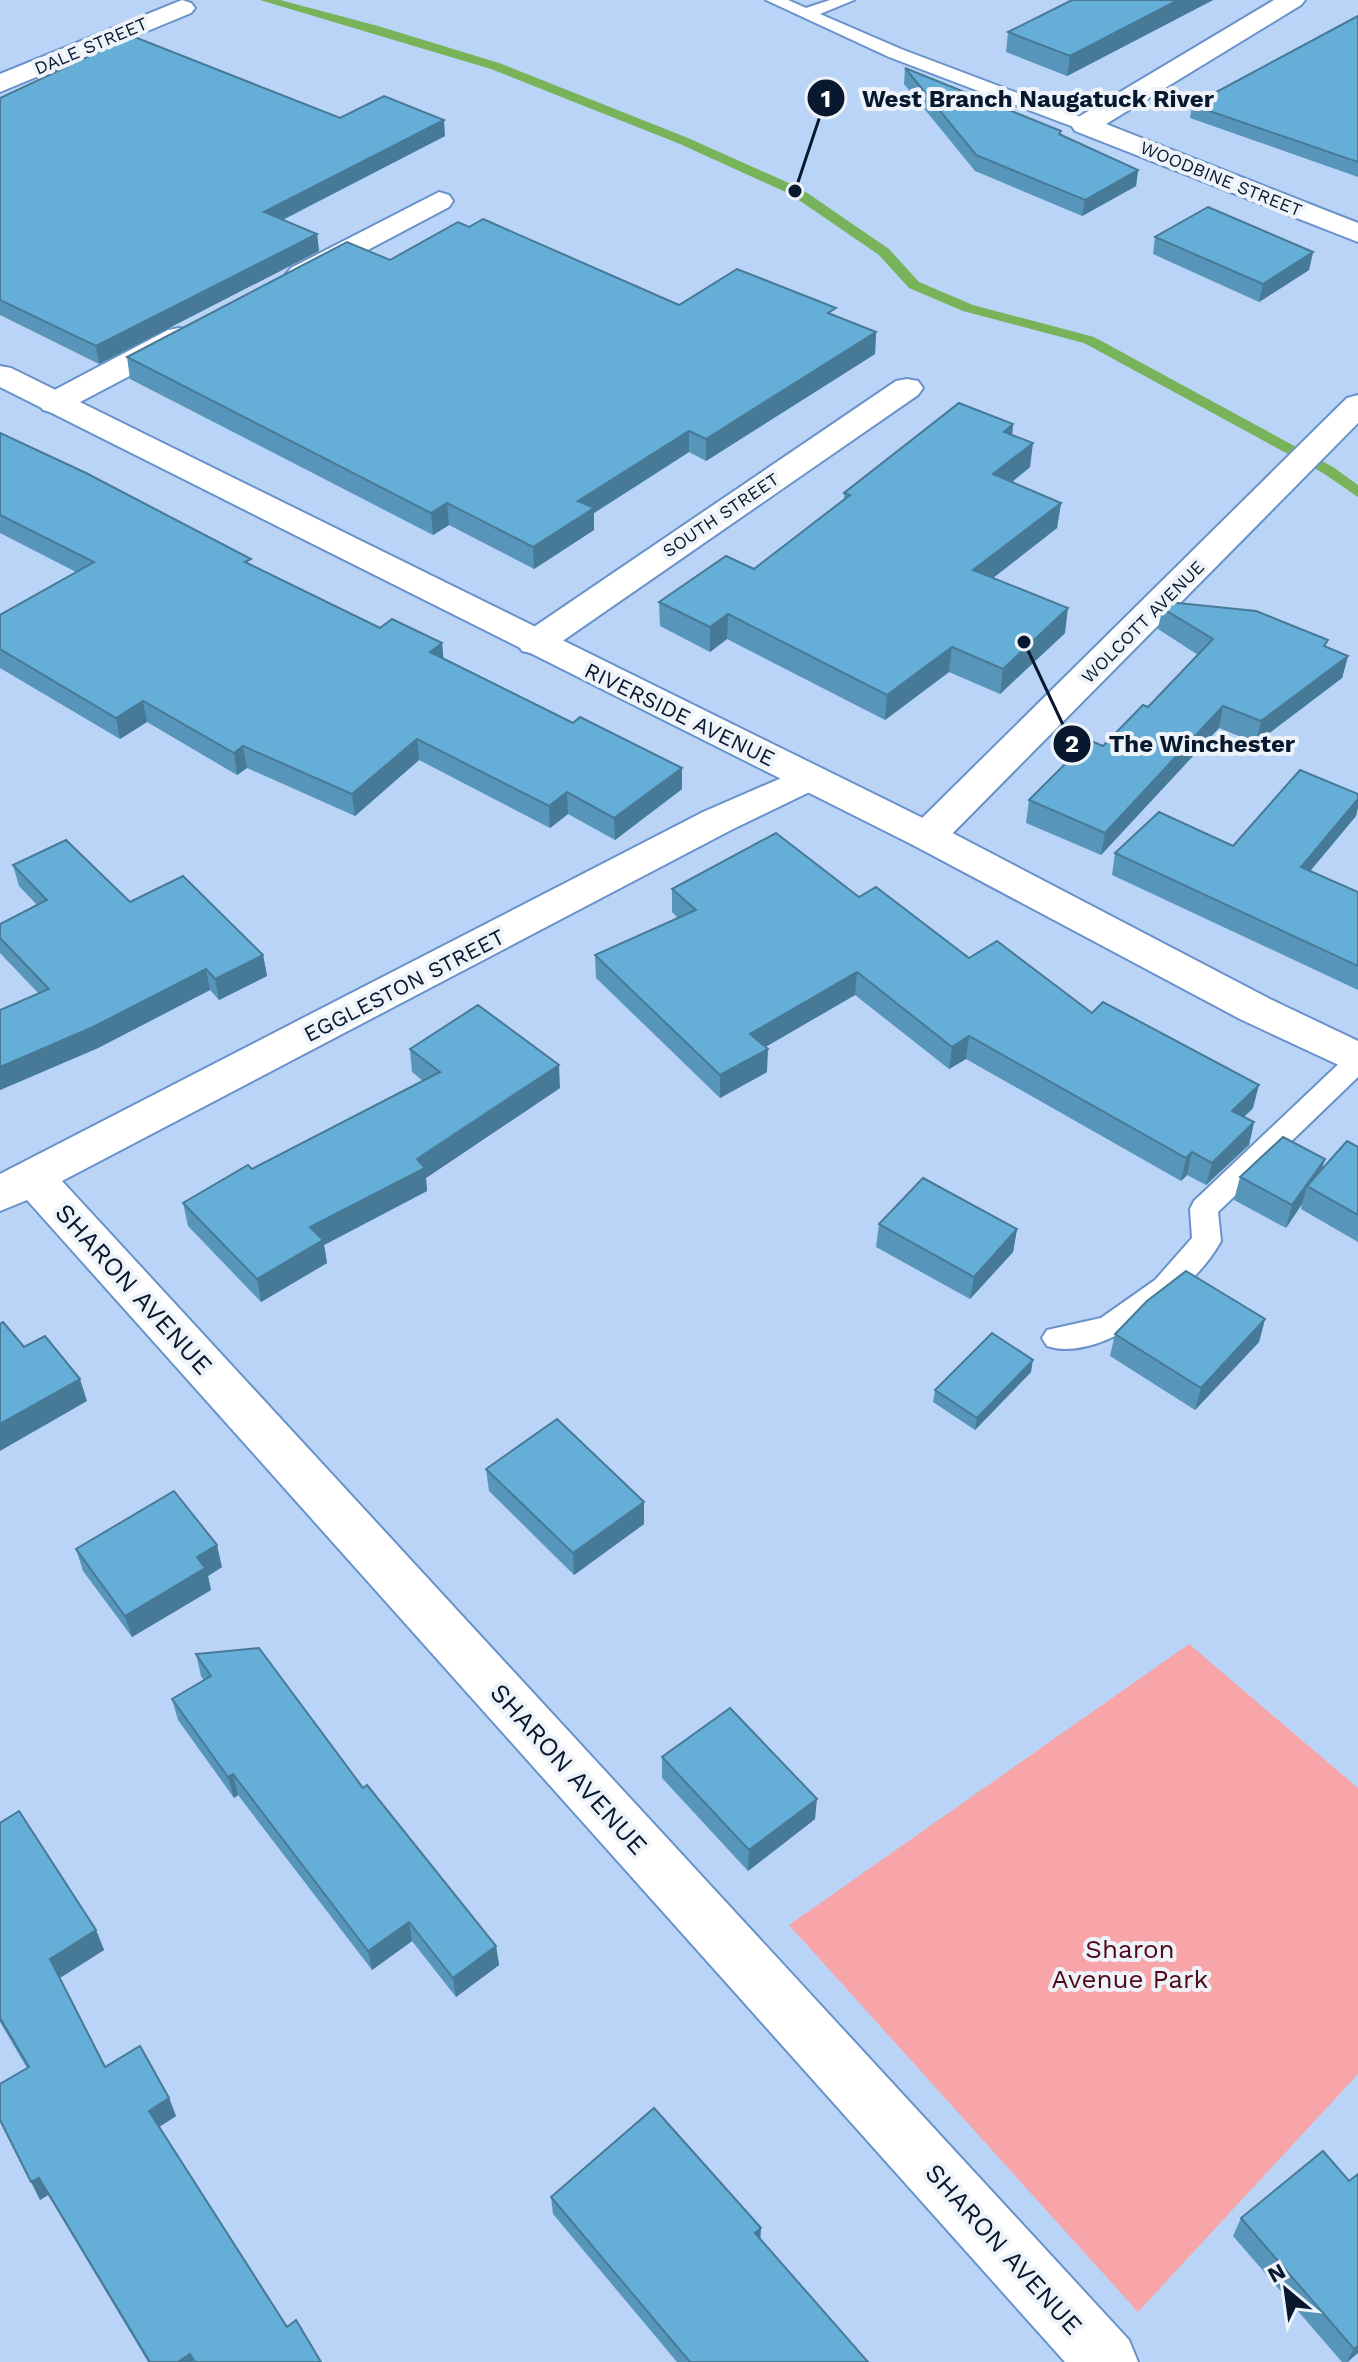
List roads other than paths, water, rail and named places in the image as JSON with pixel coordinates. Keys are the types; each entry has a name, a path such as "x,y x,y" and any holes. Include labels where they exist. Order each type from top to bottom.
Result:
{"street":[{"path":"1085,125 1292,0"},
{"name":"DALE STREET","path":"0,84 182,8"},
{"name":"WOODBINE STREET","path":"1085,125 1358,233"},
{"path":"274,288 439,201"},
{"path":"54,403 205,324"},
{"name":"RIVERSIDE AVENUE","path":"0,375 927,836 1358,1060"},
{"name":"SOUTH STREET","path":"535,643 907,388"},
{"name":"WOLCOTT AVENUE","path":"927,836 1357,406"},
{"name":"EGGLESTON STREET","path":"16,1185 717,821 809,778"},
{"name":"SHARON AVENUE","path":"16,1185 1107,2362"}],"lane":[{"path":"774,0 895,53 1085,125"},
{"path":"805,14 846,0"},
{"path":"1057,1338 1109,1328 1165,1288 1207,1241 1204,1209 1358,1060"}],"waterway":[{"path":"266,0 374,28 495,66 684,141 795,191 884,252 914,285 968,308 1089,340 1328,470 1358,492"}],"place":[{"name":"West Branch Naugatuck River","path":"795,191"},
{"name":"The Winchester","path":"1024,642"}],"park label":[{"name":"Sharon Avenue Park","path":"1130,1964"}]}
